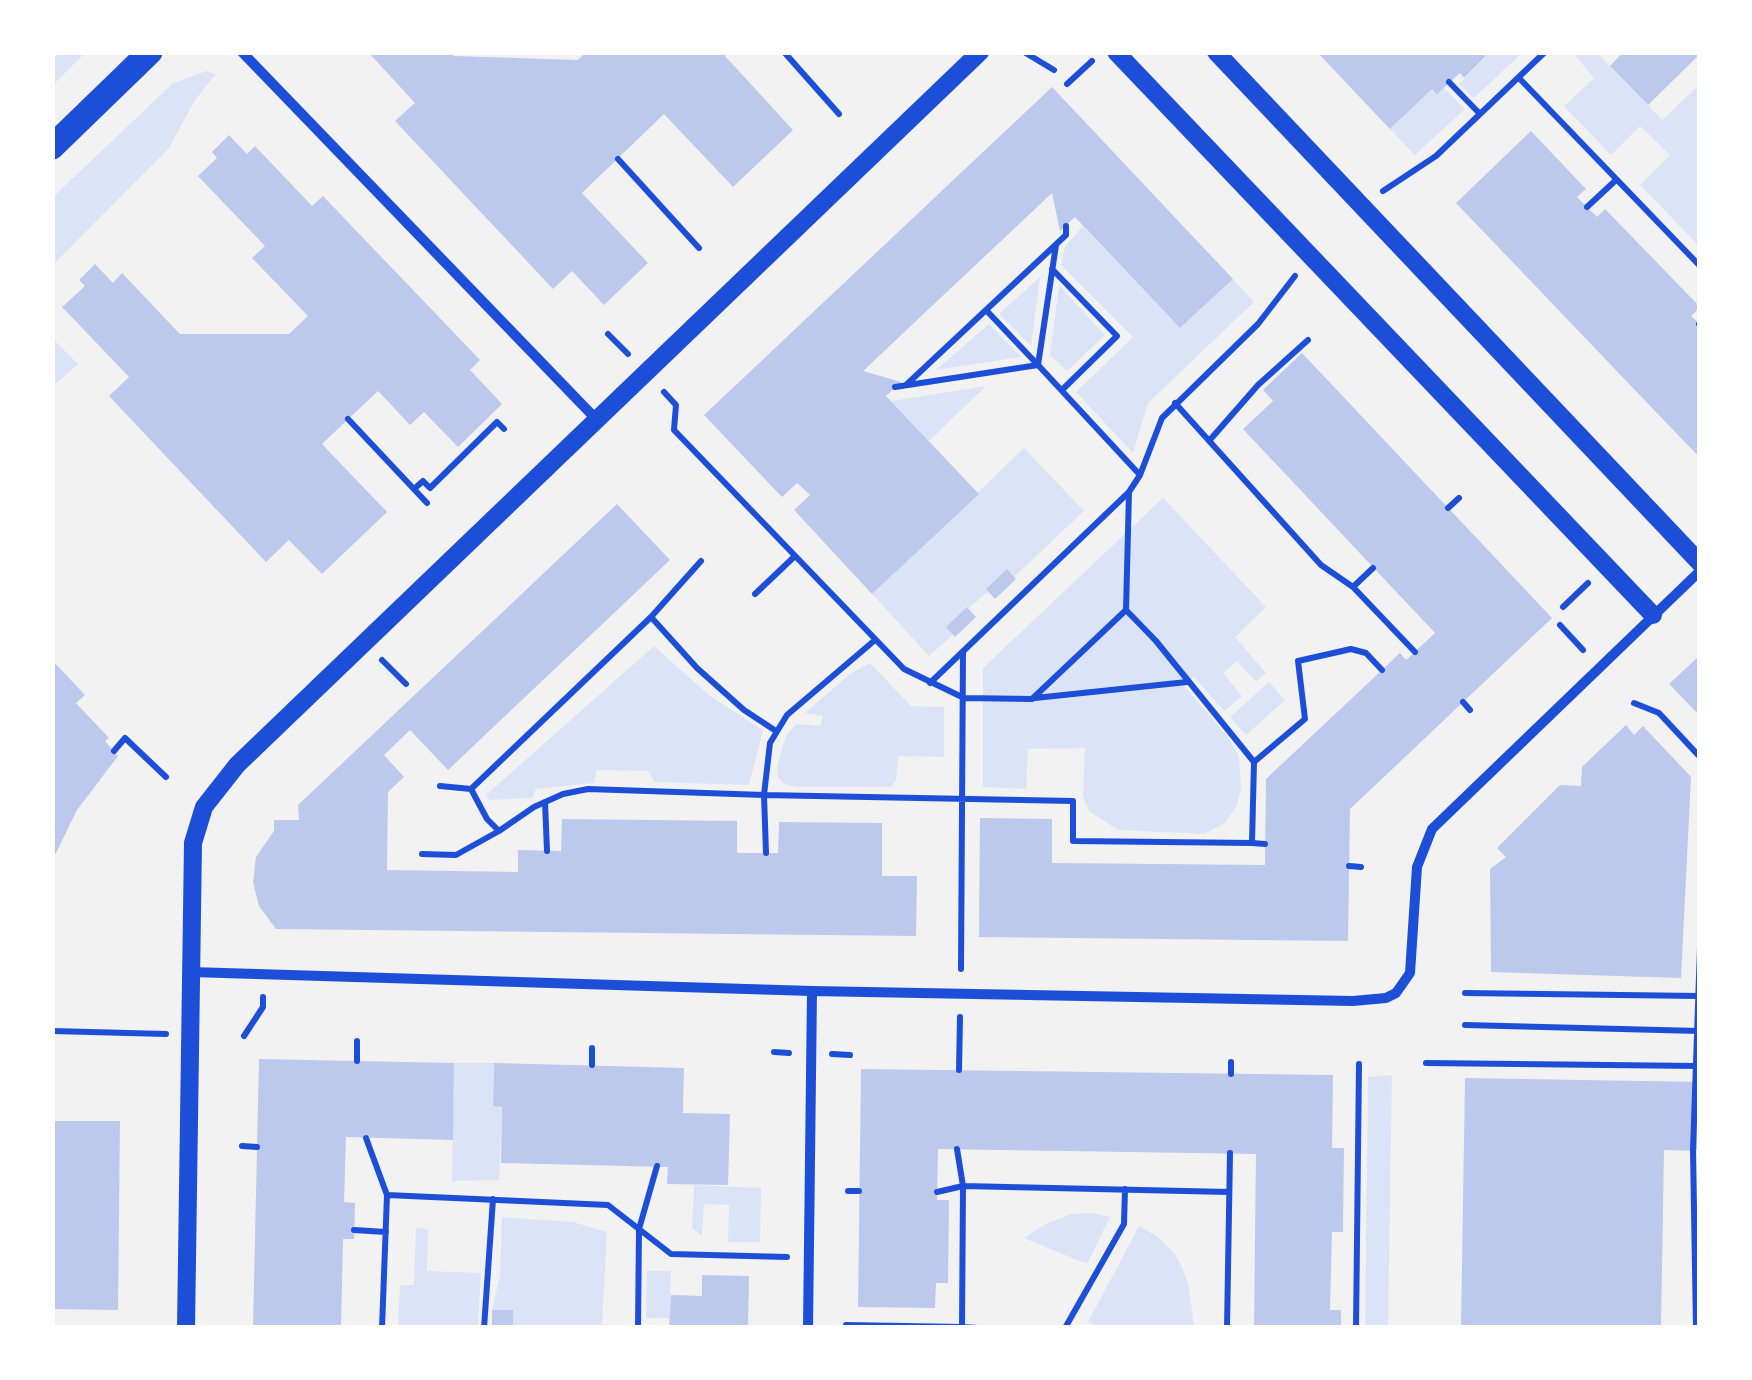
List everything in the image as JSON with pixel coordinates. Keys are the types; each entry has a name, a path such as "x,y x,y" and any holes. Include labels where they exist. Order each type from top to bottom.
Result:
{"main road":[{"path":"52,147 150,52"}],"street":[{"path":"242,52 597,420"},
{"path":"186,1328 193,844 204,807 220,785 980,52"},
{"path":"1116,52 1653,614"},
{"path":"191,972 812,992 1352,1002 1396,993 1406,982 1412,963 1417,867 1425,840 1442,815 1700,567 1216,52"},
{"path":"808,1328 812,992"}],"path":[{"path":"784,52 840,114"},
{"path":"1024,52 1054,70"},
{"path":"1067,84 1101,52"},
{"path":"1411,173 1436,156 1546,52"},
{"path":"1519,78 1700,266"},
{"path":"1449,82 1480,114"},
{"path":"618,159 699,248"},
{"path":"1587,207 1616,180"},
{"path":"906,385 1056,245 1066,235 1066,226"},
{"path":"1038,364 1056,245"},
{"path":"1052,268 1117,336 1062,390"},
{"path":"930,683 1129,492 1140,475 1162,418 1274,306"},
{"path":"986,310 1140,475"},
{"path":"1209,441 1258,385 1308,340"},
{"path":"895,387 1038,364"},
{"path":"647,372 676,405 674,430 904,669 964,698 1032,699 1188,682"},
{"path":"1174,403 1321,565 1354,586 1415,652"},
{"path":"348,419 427,503"},
{"path":"414,489 423,481 430,488 497,422 504,429"},
{"path":"1129,492 1126,610 1254,762 1252,843"},
{"path":"1448,508 1459,498"},
{"path":"755,594 795,556"},
{"path":"440,786 471,789 651,617 701,561"},
{"path":"1354,586 1373,568"},
{"path":"1032,699 1126,610"},
{"path":"651,617 697,668 744,710 776,731"},
{"path":"1560,625 1598,666"},
{"path":"766,853 764,795 770,743 776,731 787,714 876,640"},
{"path":"1254,762 1304,719 1298,661 1350,649 1366,653 1382,670"},
{"path":"961,949 963,651"},
{"path":"1463,702 1470,710"},
{"path":"1634,703 1659,713 1700,757"},
{"path":"114,751 125,738 166,777"},
{"path":"422,854 456,855 545,802 588,788 1073,801 1073,841 1265,844"},
{"path":"471,789 499,831"},
{"path":"545,802 547,851"},
{"path":"1349,866 1360,866"},
{"path":"1696,1328 1700,948"},
{"path":"1466,993 1699,996"},
{"path":"959,1070 961,994"},
{"path":"1465,1026 1698,1031"},
{"path":"52,1031 174,1034"},
{"path":"357,1040 358,1061"},
{"path":"592,1048 592,1065"},
{"path":"1231,1074 1232,1062"},
{"path":"1426,1063 1698,1066"},
{"path":"1356,1328 1359,1064"},
{"path":"366,1138 387,1195 382,1328"},
{"path":"242,1146 257,1147"},
{"path":"958,1150 963,1186 962,1326"},
{"path":"1227,1328 1230,1153"},
{"path":"638,1328 639,1229 658,1166"},
{"path":"937,1192 963,1186 1230,1192"},
{"path":"1065,1328 1124,1224 1125,1189"},
{"path":"848,1191 859,1191"},
{"path":"387,1195 608,1204 671,1254 808,1257"},
{"path":"484,1328 493,1200"},
{"path":"354,1230 386,1232"},
{"path":"846,1325 978,1328"}],"shaded area":[{"path":"59,52 85,53 53,85 53,58"},
{"path":"1481,53 1522,53 1474,98 1459,84 1485,58"},
{"path":"1573,53 1597,53 1662,120 1699,85 1699,246 1640,185 1670,155 1640,126 1611,155 1564,106 1594,78"},
{"path":"206,71 216,74 195,100 169,148 53,265 53,197 172,84"},
{"path":"1444,88 1465,109 1415,155 1390,129 1432,89"},
{"path":"1083,226 1180,328 1233,279 1254,302 1148,403 1133,453 1076,392 1133,337 1061,265 1065,247"},
{"path":"1040,277 1031,346 999,314"},
{"path":"1059,285 1105,335 1067,371 1050,355"},
{"path":"989,324 1021,357 936,370"},
{"path":"52,338 78,364 53,386 52,386"},
{"path":"986,386 929,441 891,401"},
{"path":"1024,448 1084,511 1014,577 1008,570 986,589 988,592 946,627 953,635 929,656 872,594"},
{"path":"1163,498 1266,607 1235,637 1266,673 1256,682 1237,661 1223,673 1242,696 1224,711 1194,677 1184,686 1239,756 1241,788 1237,805 1225,823 1204,834 1118,830 1089,811 1083,797 1085,748 1028,749 1026,789 983,787 983,668"},
{"path":"654,646 710,696 763,730 749,785 654,782 648,771 597,770 594,783 536,789 532,798 489,800 486,795"},
{"path":"870,663 911,706 944,707 944,757 898,756 896,780 891,787 784,784 777,767 786,736 796,724 820,726 823,716 805,713 850,674"},
{"path":"1269,682 1285,700 1246,735 1230,717"},
{"path":"454,1063 494,1063 493,1106 502,1107 499,1180 452,1181"},
{"path":"1392,1075 1388,1327 1365,1327 1368,1077"},
{"path":"694,1185 761,1188 760,1242 728,1242 729,1205 704,1204 702,1236 692,1228"},
{"path":"1071,1214 1110,1217 1087,1264 1024,1238"},
{"path":"502,1217 573,1222 607,1232 602,1324 622,1327 513,1327 513,1310 492,1310 500,1276"},
{"path":"1139,1226 1158,1237 1182,1267 1194,1327 1104,1328 1088,1322"},
{"path":"416,1228 428,1229 427,1271 481,1273 478,1327 398,1327 400,1285 414,1285"},
{"path":"647,1271 671,1271 670,1318 646,1318"}],"building":[{"path":"368,52 451,52 454,56 578,60 586,52 729,52 725,56 793,130 733,187 664,114 582,193 648,263 604,305 572,271 553,289 395,121 415,103"},
{"path":"1317,52 1481,52 1485,57 1464,78 1460,73 1437,94 1432,89 1390,129"},
{"path":"1623,52 1700,54 1648,105 1610,66"},
{"path":"1052,87 1233,279 1180,328 1075,217 1060,231 1052,193 863,371 901,382 886,396 979,494 872,594 794,510 810,495 797,483 782,497 704,415"},
{"path":"1531,131 1586,189 1577,197 1597,217 1605,209 1700,307 1691,316 1700,324 1700,458 1456,203"},
{"path":"229,135 247,154 255,146 312,206 323,196 480,360 470,370 502,404 458,447 424,412 410,425 378,391 322,444 387,512 322,574 289,540 266,562 109,396 129,377 62,307 85,286 79,280 95,264 113,283 122,273 180,334 289,334 308,316 252,258 265,246 198,176 217,158 212,152"},
{"path":"1302,353 1552,618 1350,809 1348,941 979,937 980,818 1052,819 1052,863 1265,865 1266,779 1400,653 1406,660 1435,633 1243,429 1273,401 1263,390"},
{"path":"617,504 670,560 448,770 410,730 384,755 404,777 388,792 387,870 518,872 518,850 561,851 562,819 737,821 737,853 778,853 779,822 882,823 882,876 917,876 916,936 276,929 259,906 253,882 256,857 274,831 274,820 299,820 298,805"},
{"path":"1007,569 1016,579 995,599 986,589"},
{"path":"967,607 976,617 955,637 946,627"},
{"path":"1700,655 1700,716 1669,684"},
{"path":"52,660 85,695 76,703 109,738 105,741 118,756 77,810 52,861"},
{"path":"1626,725 1634,735 1643,726 1691,777 1681,978 1491,972 1490,869 1506,857 1497,848 1560,785 1581,786 1582,767"},
{"path":"259,1059 454,1063 453,1140 346,1137 344,1202 355,1203 354,1239 343,1239 341,1328 253,1328"},
{"path":"494,1063 684,1068 683,1113 730,1114 728,1185 667,1184 668,1167 501,1163 502,1107 493,1106"},
{"path":"861,1069 1333,1075 1332,1148 1344,1148 1343,1232 1332,1232 1330,1310 1341,1310 1341,1328 1254,1328 1256,1154 938,1149 937,1200 949,1200 948,1283 936,1283 935,1308 858,1307"},
{"path":"1465,1078 1700,1082 1700,1151 1664,1150 1661,1328 1461,1328"},
{"path":"52,1121 120,1121 118,1310 52,1309"},
{"path":"702,1275 749,1276 748,1328 669,1328 671,1295 702,1296"},
{"path":"492,1310 513,1310 513,1328 492,1328"}]}
